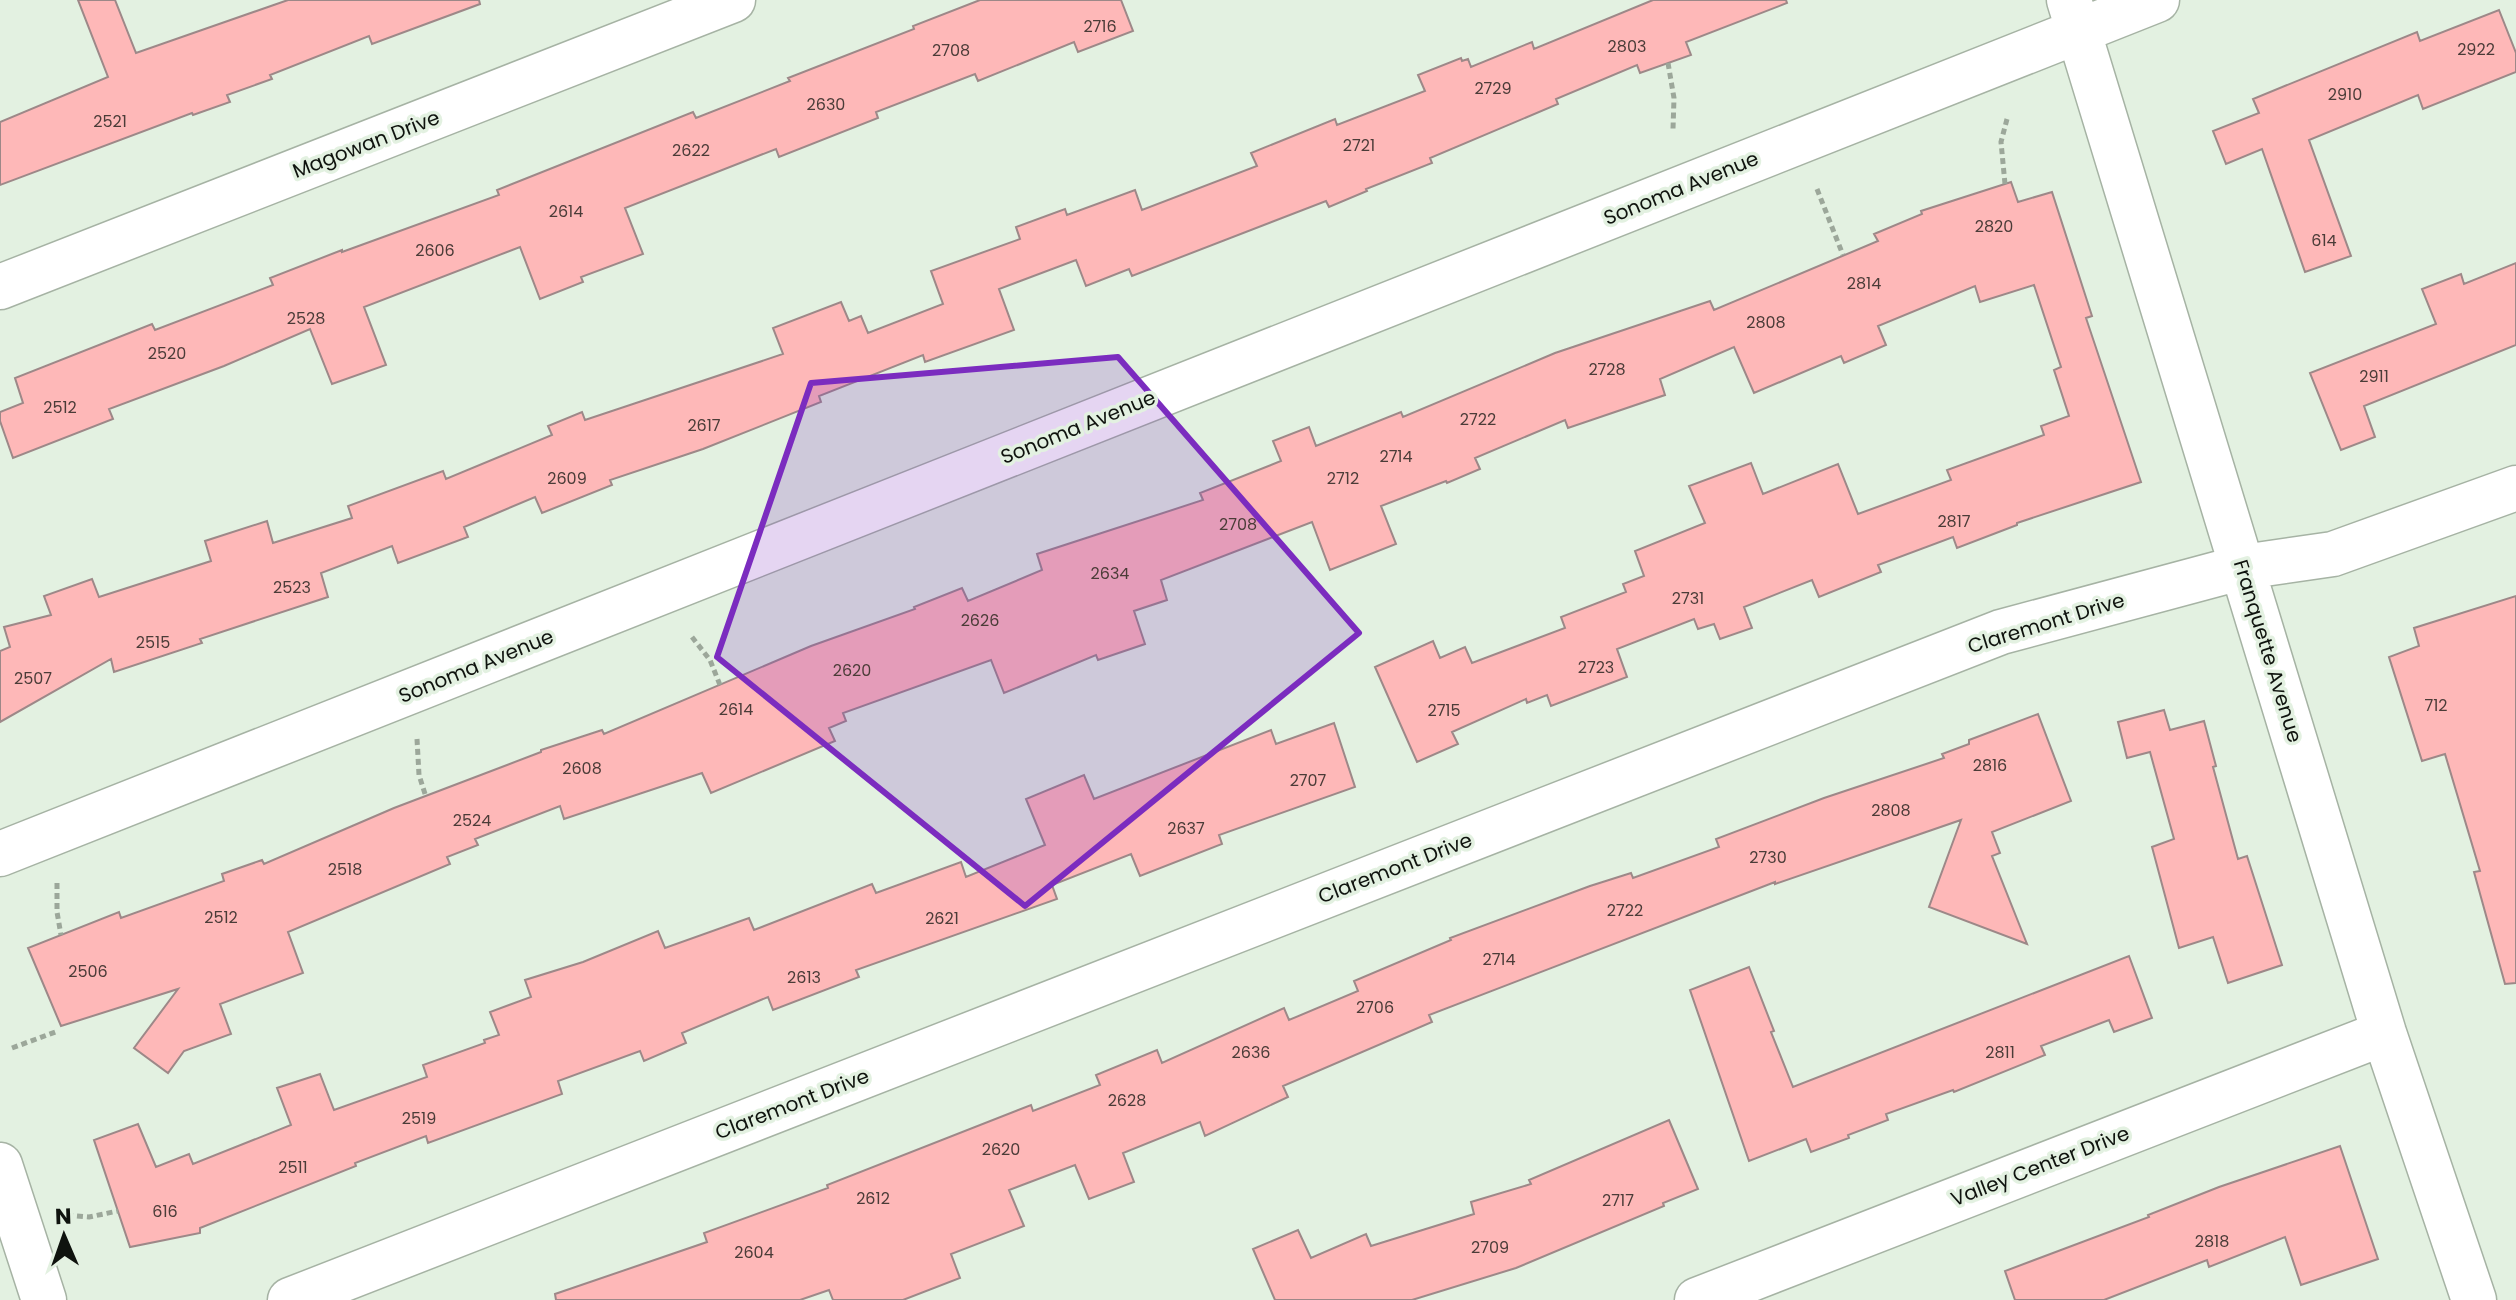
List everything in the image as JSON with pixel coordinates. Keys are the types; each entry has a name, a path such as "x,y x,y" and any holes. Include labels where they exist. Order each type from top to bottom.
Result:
{"street":[{"name":"Magowan Drive","path":"0,287 733,0"},
{"name":"Sonoma Avenue","path":"0,854 2073,15 2157,0"},
{"name":"Franquette Avenue","path":"2073,15 2384,1033 2474,1300"},
{"name":"Claremont Drive","path":"290,1300 2001,632 2243,567 2333,554 2516,488"},
{"name":"Valley Center Drive","path":"1697,1300 2384,1033"},
{"path":"0,1165 44,1300"}],"path":[{"path":"1668,63 1674,98 1673,129"},
{"path":"2005,184 2001,142 2007,119"},
{"path":"1817,189 1843,255"},
{"path":"692,637 710,660 720,685"},
{"path":"417,739 419,775 426,797"},
{"path":"57,883 61,935"},
{"path":"12,1048 58,1031"},
{"path":"67,1215 89,1217 118,1211"}],"highlighted area":[{"path":"1118,357 1359,633 1025,906 717,657 811,383"}],"building":[{"path":"78,0 115,0 136,53 288,0 479,0 480,4 372,44 369,36 270,75 272,79 227,95 230,102 192,113 0,185 0,122 108,77"},
{"path":"980,0 1121,0 1133,31 1078,52 1074,42 978,81 975,74 876,112 878,118 779,157 776,149 625,208 643,254 581,277 583,282 540,299 520,247 364,307 386,365 332,384 310,329 224,366 109,409 113,419 13,458 0,421 0,412 23,403 15,378 152,324 155,330 273,285 270,278 499,195 497,190 693,112 696,118"},
{"path":"1653,0 1786,0 1787,3 1686,42 1691,55 1640,73 1637,65 1556,99 1558,104 1430,158 1432,163 1329,207 1326,201 1132,276 1129,269 1086,286 1076,260 999,289 1014,330 925,362 923,355 819,396 821,402 703,449 610,480 612,485 542,513 535,497 464,527 468,537 398,563 392,546 321,573 328,597 200,639 202,643 114,672 111,659 0,722 0,651 10,647 4,627 51,615 44,596 92,579 99,597 211,561 205,541 267,521 273,543 352,518 348,506 443,471 446,479 552,435 548,426 582,412 585,420 783,354 773,328 841,302 849,321 861,316 868,333 943,304 931,271 1020,239 1016,227 1065,209 1067,215 1135,190 1142,210 1257,166 1251,153 1335,119 1337,125 1425,91 1418,75 1461,58 1462,61 1468,59 1471,67 1532,42 1534,49"},
{"path":"2499,10 2516,53 2516,72 2423,109 2418,95 2309,140 2351,256 2305,272 2262,149 2226,164 2213,131 2259,113 2253,99 2417,32 2420,41"},
{"path":"2011,182 2018,202 2052,192 2092,316 2086,318 2141,482 2017,523 1957,548 1953,537 1878,565 1881,572 1819,597 1812,580 1744,607 1752,628 1720,639 1714,624 1698,629 1694,619 1617,649 1627,677 1551,706 1547,695 1527,703 1526,699 1452,732 1458,744 1417,762 1375,667 1433,641 1440,658 1465,647 1472,663 1565,628 1561,617 1626,592 1623,584 1644,576 1635,551 1705,523 1689,486 1751,463 1763,494 1838,464 1858,514 1951,480 1947,470 2044,435 2041,426 2069,416 2054,370 2061,367 2034,285 1980,302 1975,286 1878,326 1886,345 1844,363 1841,356 1754,393 1734,347 1660,379 1665,395 1568,428 1565,420 1475,458 1480,469 1381,506 1396,544 1330,570 1312,522 1161,580 1167,600 1134,611 1145,644 1098,660 1096,655 1004,693 991,660 843,713 846,721 829,728 835,741 711,793 702,773 564,819 560,806 475,839 478,845 447,857 450,864 288,932 303,973 220,1004 231,1034 184,1051 168,1073 134,1048 178,989 61,1026 28,948 119,912 121,918 224,881 222,874 262,860 264,864 541,750 602,730 604,734 811,646 915,609 962,588 968,601 1042,570 1037,554 1203,500 1200,493 1281,461 1273,441 1309,427 1316,446 1401,412 1403,417 1555,353 1710,301 1714,310 1878,241 1874,234 1922,214 1921,211"},
{"path":"2516,263 2516,345 2364,406 2375,437 2341,450 2310,373 2436,324 2422,289 2461,274 2464,284"},
{"path":"2516,596 2516,983 2505,984 2474,872 2480,871 2445,754 2422,761 2389,657 2419,646 2414,628"},
{"path":"2164,710 2170,730 2204,721 2238,859 2247,856 2282,965 2228,983 2213,937 2179,948 2152,847 2174,839 2150,752 2127,758 2118,722"},
{"path":"2038,714 2071,801 1992,832 2000,853 1992,856 2027,944 1929,907 1961,820 1775,882 1429,1015 1432,1022 1283,1086 1288,1097 1205,1136 1200,1122 1123,1153 1134,1182 1089,1199 1075,1165 1009,1190 1024,1226 951,1254 960,1278 903,1300 833,1300 829,1290 800,1300 556,1300 555,1294 707,1242 704,1233 828,1188 827,1185 1031,1105 1033,1111 1100,1085 1096,1075 1157,1050 1162,1063 1284,1008 1289,1020 1358,991 1354,981 1450,938 1590,886 1631,873 1633,878 1719,847 1716,839 1824,798 1944,758 1942,754 1969,744 1969,740"},
{"path":"1334,723 1355,787 1219,835 1222,844 1140,876 1131,854 1052,885 1057,899 856,970 859,977 773,1010 768,997 682,1033 686,1043 644,1061 640,1051 558,1081 562,1094 428,1143 426,1136 355,1163 356,1166 200,1228 200,1233 130,1247 94,1140 138,1124 156,1167 189,1154 193,1164 291,1125 277,1088 320,1074 334,1110 427,1077 423,1065 499,1035 490,1012 531,997 525,980 583,962 658,931 665,948 749,918 754,930 872,884 876,893 961,862 966,877 1045,845 1026,799 1084,775 1094,799 1271,730 1276,744"},
{"path":"2129,956 2152,1018 2114,1032 2109,1020 2041,1046 2045,1055 1954,1092 1886,1114 1888,1120 1848,1135 1849,1138 1811,1152 1806,1139 1749,1161 1690,990 1749,967 1793,1087"},
{"path":"1669,1120 1698,1189 1516,1268 1412,1300 1275,1300 1253,1249 1298,1230 1311,1258 1366,1234 1371,1246 1474,1214 1471,1202 1531,1184 1529,1180"},
{"path":"2340,1146 2378,1259 2301,1285 2285,1237 2209,1267 2207,1260 2104,1300 2015,1300 2005,1271 2219,1187"}]}
